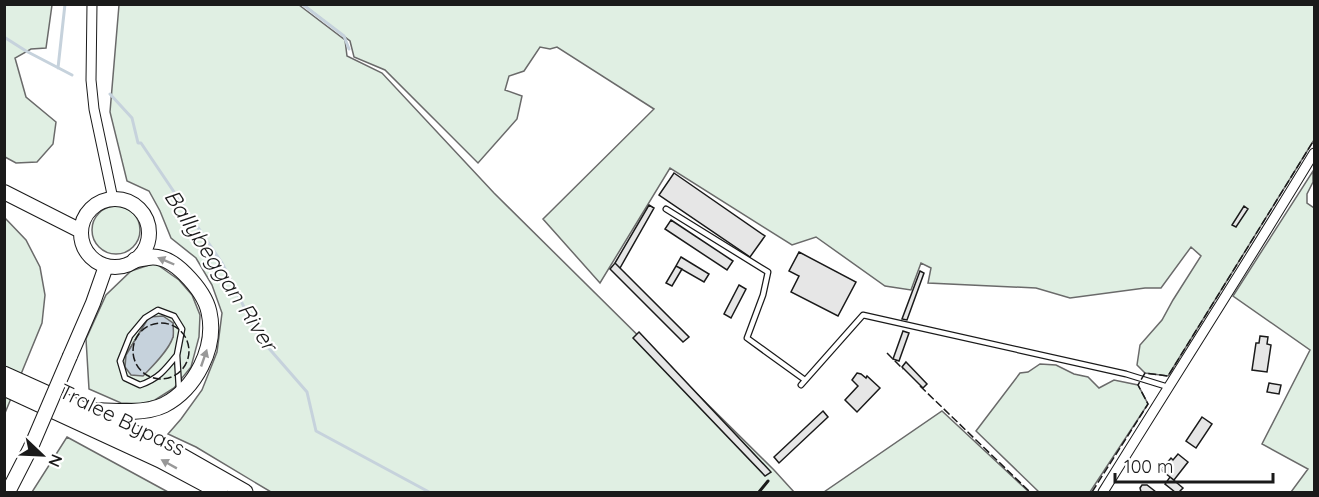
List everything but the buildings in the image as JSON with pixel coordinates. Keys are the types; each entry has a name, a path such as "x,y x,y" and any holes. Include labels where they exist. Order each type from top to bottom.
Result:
{"main road":[{"path":"86,410 137,411 162,406 194,381 204,361 210,336 209,312 192,281 175,265 155,256 135,260"},
{"name":"Tralee Bypass","path":"4,374 166,447 245,492"},
{"name":"Tralee Bypass","path":"4,388 160,460 220,492"}],"street":[{"path":"92,4 90,47 93,99 99,139 113,199"},
{"path":"1103,492 1314,153"},
{"path":"4,192 81,231"},
{"path":"113,199 124,200 141,212 147,221 149,232 143,252 135,260 116,267 106,266 90,257 81,240 81,231 87,213 103,201 113,199"},
{"path":"8,492 31,447 93,303 106,266"}],"lane":[{"path":"666,208 768,272 763,295 747,338 803,382 864,315 1126,374 1168,387"},
{"path":"177,355 153,380 140,385 125,378 120,361 130,336 145,318 158,310 174,316 182,329 177,355 179,395"}],"green space":[{"path":"4,5 52,5 46,48 31,49 15,58 26,97 56,122 53,144 37,162 16,163 5,157"},
{"path":"119,5 299,5 345,40 347,56 382,73 494,193 794,492 271,492 196,447 168,434 202,390 217,352 222,313 212,285 196,258 171,238 149,191 127,181 110,112"},
{"path":"304,5 1314,5 1314,140 1168,376 1145,373 1137,365 1140,345 1162,320 1201,256 1191,247 1161,288 1070,298 1036,288 928,283 931,268 921,263 911,290 885,286 816,237 792,245 670,168 600,283 543,219 654,109 557,47 550,49 540,47 524,71 509,76 505,90 522,96 517,119 478,163 385,70 354,57 350,41"},
{"path":"1313,171 1313,182 1307,194 1307,203 1314,208 1314,492 1291,492 1308,469 1262,444 1310,350 1233,296"},
{"path":"111,206 121,206 136,216 140,230 136,244 130,250 121,254 111,254 96,244 92,235 92,225 102,210"},
{"path":"5,218 26,240 40,267 45,295 42,323 5,413"},
{"path":"155,263 179,280 192,295 200,315 199,337 191,367 174,388 144,404 121,403 89,389 86,339 106,295 131,271","holes":["149,317 173,323 173,337 165,350 125,367 126,355"]},
{"path":"1040,364 1056,365 1074,374 1088,377 1099,388 1114,380 1138,385 1148,404 1090,492 1039,492 976,431 1020,373 1028,372"},
{"path":"942,411 1029,492 824,492"},
{"path":"67,437 168,492 32,492"}],"shaded area":[{"path":"163,316 173,323 171,342 143,376 131,375 125,367 126,355 149,317"}],"waterway":[{"path":"58,68 65,4"},
{"path":"302,4 344,36 349,49"},
{"name":"Ballybeggan River","path":"4,37 72,75"},
{"name":"Ballybeggan River","path":"110,94 132,118 138,143 141,143 222,263 259,337 307,392 316,431 429,492"}],"fence":[{"path":"1092,492 1148,404 1138,385 1145,373 1168,376 1314,140"},
{"path":"155,323 167,323 181,331 189,345 189,351 187,362 181,371 167,379 155,379 138,367 133,357 133,345 145,328 155,323"},
{"path":"887,353 903,369"},
{"path":"920,386 1030,492"}],"wall":[{"path":"759,492 768,481"}]}
